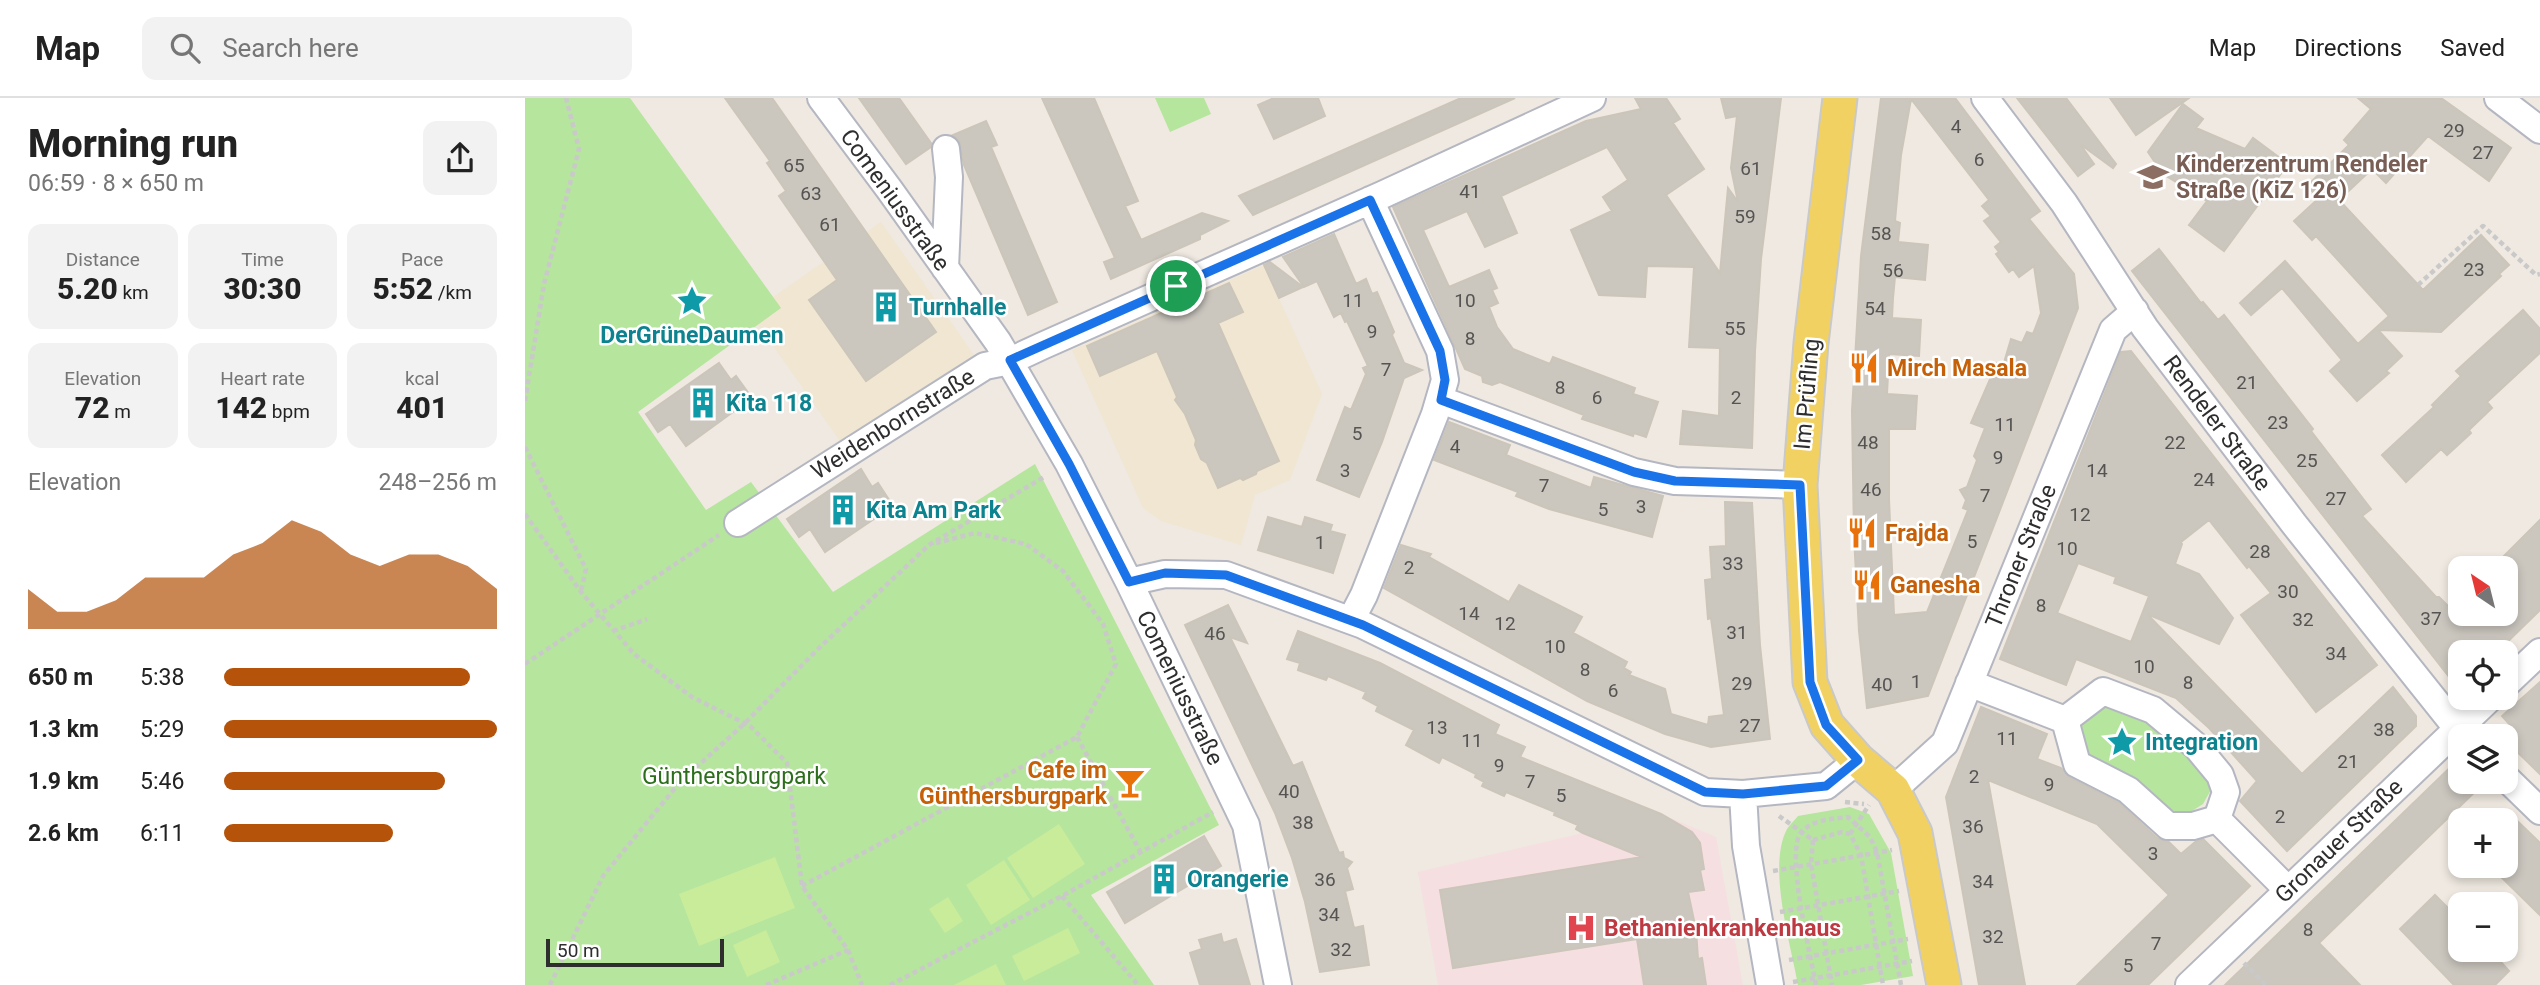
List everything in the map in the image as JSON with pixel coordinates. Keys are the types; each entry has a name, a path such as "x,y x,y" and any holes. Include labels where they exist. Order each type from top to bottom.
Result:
{"main road":[{"name":"Im Prüfling","path":"1840,98 1811,343 1800,485 1810,682 1826,725 1858,760 1881,797 1915,834 1944,985"}],"street":[{"name":"Comeniusstraße","path":"821,98 1010,360 1062,452 1129,582 1247,825 1278,985"},
{"name":"Weidenbornstraße","path":"738,523 985,366 1010,360 1370,200 1591,98"},
{"name":"Rendeler Straße","path":"1985,98 2064,203 2134,312 2294,524 2453,724"},
{"path":"2498,98 2540,130"},
{"path":"944,268 949,177 946,149"},
{"path":"1351,620 1364,595 1441,400 1445,380 1440,351 1370,200"},
{"name":"Throner Straße","path":"1881,797 1945,743 2113,330 2134,312"},
{"path":"1441,400 1634,472 1675,481 1800,485"},
{"path":"1129,582 1165,573 1226,575 1351,620 1705,792 1743,794 1826,786 1858,760"},
{"path":"2518,673 2540,653"},
{"path":"1969,683 2065,720"},
{"path":"2065,720 2103,691 2153,709 2196,746 2220,775 2225,792 2217,819"},
{"name":"Gronauer Straße","path":"2468,724 2480,710"},
{"path":"2065,720 2077,764 2128,790 2168,826 2193,826 2217,819"},
{"name":"Gronauer Straße","path":"2189,985 2448,744"},
{"path":"2518,790 2540,811"},
{"path":"1743,794 1746,846 1779,984"},
{"path":"2217,819 2288,890"}],"path":[{"path":"525,401 544,285 579,149 566,98"},
{"path":"2418,285 2483,226 2536,275 2540,274"},
{"path":"525,447 586,569 581,592"},
{"path":"550,985 603,876 680,782 744,724 819,648 929,545 1044,477"},
{"path":"525,514 581,592 634,654 692,698 750,726 787,763 802,886 848,950 862,985"},
{"path":"525,664 738,523"},
{"path":"802,886 1077,737 1116,664 1103,624 1063,571 1025,544 975,533 929,545"},
{"path":"613,631 647,619"},
{"path":"1077,737 1140,851"},
{"path":"1850,834 1856,822 1881,797"},
{"path":"890,985 1062,896 1213,811"},
{"path":"1777,814 1813,840"},
{"path":"1816,985 1795,867 1796,840 1801,831 1816,821 1849,817 1870,837 1877,852 1901,985"},
{"path":"1813,840 1842,832 1850,834 1861,855 1883,985"},
{"path":"1813,840 1811,864 1832,985"},
{"path":"1795,867 1896,849"},
{"path":"1776,913 1903,890"},
{"path":"1062,896 1139,985"},
{"path":"1784,961 1912,939"},
{"path":"766,985 848,950"},
{"path":"1779,984 1916,961"},
{"path":"2242,961 2266,985"}],"shaded area":[{"path":"881,222 974,355 844,447 750,313"},
{"path":"1264,265 1322,394 1290,480 1255,495 1241,545 1161,521 1143,508 1072,350"},
{"name":"Bethanienkrankenhaus","path":"1603,790 1716,837 1743,985 1438,985 1418,872 1579,834"}],"green space":[{"name":"Günthersburgpark","path":"525,98 630,98 781,308 638,412 706,510 751,482 833,592 1035,464 1219,825 1091,895 1154,985 525,985"},
{"path":"1155,98 1204,98 1211,114 1170,132"},
{"path":"2104,702 2151,718 2197,757 2212,788 2203,804 2184,816 2162,810 2091,758 2075,733 2084,716"},
{"path":"1850,807 1869,814 1891,853 1913,976 1861,985 1798,985 1782,906 1779,864 1781,845 1787,829 1798,816"},
{"path":"1059,824 1085,864 1033,898 1007,858"},
{"path":"775,857 795,908 699,946 679,894"},
{"path":"1004,860 1030,900 991,925 966,885"},
{"path":"948,897 963,921 945,933 929,909"},
{"path":"1068,928 1080,953 1024,981 1012,956"},
{"path":"766,930 780,962 747,977 733,945"},
{"path":"996,964 1006,985 954,985"}],"building":[{"path":"725,98 772,98 936,332 866,381 809,300 837,280 779,196 786,191 767,163 770,161"},
{"path":"859,98 899,98 931,143 931,147 906,164"},
{"path":"1042,98 1094,98 1138,201 1125,206 1141,240 1202,213 1228,221 1200,235 1200,239 1111,279 1104,262 1115,258"},
{"path":"1274,98 1318,98 1325,116 1274,139 1258,105"},
{"path":"1461,98 1515,98 1253,215 1239,196"},
{"path":"1635,98 1666,98 1680,119 1673,123 1704,169 1666,195 1720,273 1728,188 1738,202 1731,168 1737,116 1726,118 1721,98 1781,98 1761,259 1752,448 1680,444 1683,411 1719,416 1720,348 1689,347 1694,267 1647,266 1645,297 1599,295 1571,230 1612,211 1603,197 1628,180 1607,147 1501,196 1517,233 1485,247 1467,211 1423,230 1449,287 1489,270 1497,288 1492,290 1498,303 1489,307 1497,327 1513,349 1550,364 1553,357 1635,388 1633,394 1658,402 1646,437 1634,433 1633,436 1582,419 1584,415 1500,382 1492,385 1483,382 1482,376 1465,369 1393,207 1586,121 1641,109"},
{"path":"1881,98 1955,98 2040,211 2029,219 2074,274 2078,308 1928,696 1867,708 1859,631 1854,536 1852,411 1861,256","holes":["1911,99 1989,200 1982,206 1991,216 1984,221 2001,242 1995,247 1999,252 1996,254 2009,272 2013,269 2019,277 2034,266 2041,313 2033,334 2027,332 2022,343 2011,339 2003,366 1997,363 1971,423 1985,428 1974,456 1977,460 1967,487 1960,490 1966,500 1963,508 1968,510 1927,612 1894,615 1889,429 1915,429 1917,396 1887,394 1889,354 1919,356 1921,320 1892,318 1893,298 1895,277 1925,280 1928,245 1898,242 1900,223 1895,221 1901,155"]},
{"path":"2017,98 2066,98 2116,164 2113,168 2080,144 2094,164 2078,176"},
{"path":"2110,98 2189,98 2136,135"},
{"path":"2358,98 2441,98 2511,148 2489,181 2428,136 2386,183 2372,169 2339,200 2423,290 2481,235 2509,265 2499,274 2501,276 2441,332 2378,330 2402,356 2386,371 2389,373 2357,401 2330,371 2342,360 2282,288 2251,315 2240,303 2285,261 2358,344 2389,316 2316,236 2312,240 2294,221 2319,198 2307,186 2349,145 2344,140 2371,109"},
{"path":"2183,104 2203,119 2196,128 2245,149 2253,138 2288,164 2224,251 2189,225 2207,201 2163,174 2148,152"},
{"path":"986,121 997,145 991,147 1057,302 1028,315 964,165 959,140 953,135"},
{"path":"1334,234 1356,284 1366,279 1372,294 1377,292 1404,363 1422,370 1404,378 1359,497 1317,480 1345,407 1351,410 1366,374 1363,368 1368,366 1347,321 1345,322 1341,313 1334,317 1317,281 1304,287 1283,257"},
{"path":"2159,249 2201,303 2203,302 2218,320 2224,315 2371,509 2362,516 2436,597 2448,606 2448,626 2518,626 2518,556 2504,556 2540,520 2540,610 2509,640 2448,640 2448,675 2132,271"},
{"path":"1270,262 1303,287 1279,298 1264,265"},
{"path":"1229,283 1243,312 1218,323 1279,461 1243,480 1240,478 1218,488 1207,463 1201,459 1195,445 1196,440 1185,414 1175,400 1177,397 1157,351 1100,376 1087,346"},
{"path":"2523,310 2540,329 2540,353 2487,402 2492,408 2469,430 2471,433 2447,455 2441,449 2406,482 2382,455 2434,407 2432,405 2461,376 2456,371"},
{"path":"2131,351 2377,665 2316,712 2241,615 2271,593 2249,566 2247,568 2209,520 2181,542 2175,564 2199,574 2233,618 2219,644 2147,614 2302,774 2393,687 2416,716 2416,726 2287,851 2240,801 2257,781 2209,728 2176,698 2076,659 2066,685 2000,659 2121,352","holes":["2078,563 2116,577 2114,583 2149,596 2131,642 2057,613"]},
{"name":"Kita 118","path":"719,363 731,380 736,376 752,398 686,446 670,424 658,432 646,414"},
{"path":"1449,422 1510,445 1506,455 1591,488 1594,477 1663,496 1652,537 1549,509 1516,496 1518,492 1434,460"},
{"name":"Kita Am Park","path":"861,469 872,487 878,483 893,506 825,552 810,529 799,537 787,519"},
{"path":"1725,502 1752,503 1760,645 1770,739 1711,747 1665,734 1587,701 1384,588 1401,545 1431,554 1429,557 1509,602 1519,585 1582,617 1573,633 1627,662 1624,668 1631,672 1629,675 1665,689 1671,714 1708,725 1709,717 1724,715 1711,618 1708,619 1705,580 1712,579 1710,547 1726,546"},
{"path":"1268,517 1302,527 1305,517 1332,525 1330,531 1345,535 1333,573 1258,550"},
{"path":"1228,605 1247,643 1230,637 1293,766 1302,762 1339,853 1343,852 1344,858 1352,862 1347,868 1353,889 1345,891 1354,928 1363,926 1369,965 1320,972 1305,902 1275,813 1185,625"},
{"name":"Bethanienkrankenhaus","path":"1298,631 1380,663 1499,725 1495,734 1525,747 1520,757 1661,814 1692,832 1700,843 1704,869 1700,870 1704,890 1688,892 1696,930 1698,959 1702,958 1706,985 1644,985 1637,939 1453,968 1440,890 1642,857 1583,833 1576,829 1578,825 1554,815 1555,812 1506,792 1504,796 1482,786 1484,782 1475,777 1476,774 1442,757 1439,763 1406,745 1414,730 1376,711 1378,706 1363,698 1366,692 1328,676 1326,680 1298,670 1300,663 1287,659"},
{"path":"2540,682 2540,774 2518,753 2518,724 2509,724 2502,716 2509,710 2518,710 2518,702"},
{"path":"1981,707 2047,734 2037,759 2061,768 2070,778 2119,803 2157,838 2169,842 2181,854 2203,839 2250,886 2148,985 2077,985 2169,895 2097,824 1988,780 2025,985 1979,985 1946,797"},
{"path":"2448,770 2448,794 2473,794 2458,808 2448,808 2448,818 2319,943 2360,985 2225,985"},
{"path":"2518,822 2540,843 2540,915 2502,878 2518,878"},
{"name":"Orangerie","path":"1204,836 1221,866 1125,923 1107,892"},
{"path":"2435,895 2448,908 2448,962 2501,962 2509,971 2495,985 2454,985 2400,929"},
{"path":"1221,934 1223,943 1236,939 1250,985 1200,985 1190,953 1202,949 1199,940"}],"place":[{"name":"Kinderzentrum Rendeler Straße (KiZ 126)","path":"2153,177"},
{"name":"DerGrüneDaumen","path":"692,301"},
{"name":"Turnhalle","path":"886,307"},
{"name":"Mirch Masala","path":"1864,368"},
{"name":"Kita 118","path":"703,403"},
{"name":"Kita Am Park","path":"843,510"},
{"name":"Frajda","path":"1862,533"},
{"name":"Ganesha","path":"1867,585"},
{"name":"Integration","path":"2122,742"},
{"name":"Cafe im Günthersburgpark","path":"1130,783"},
{"name":"Orangerie","path":"1164,879"},
{"name":"Bethanienkrankenhaus","path":"1581,928"}],"route":[{"path":"1370,200 1440,351 1445,380 1441,400 1634,472 1675,481 1760,486 1800,485 1810,682 1826,725 1858,760 1826,786 1743,794 1705,792 1363,625 1327,610 1226,575 1165,573 1129,582 1069,464 1010,360 1176,286 1370,200"}]}
